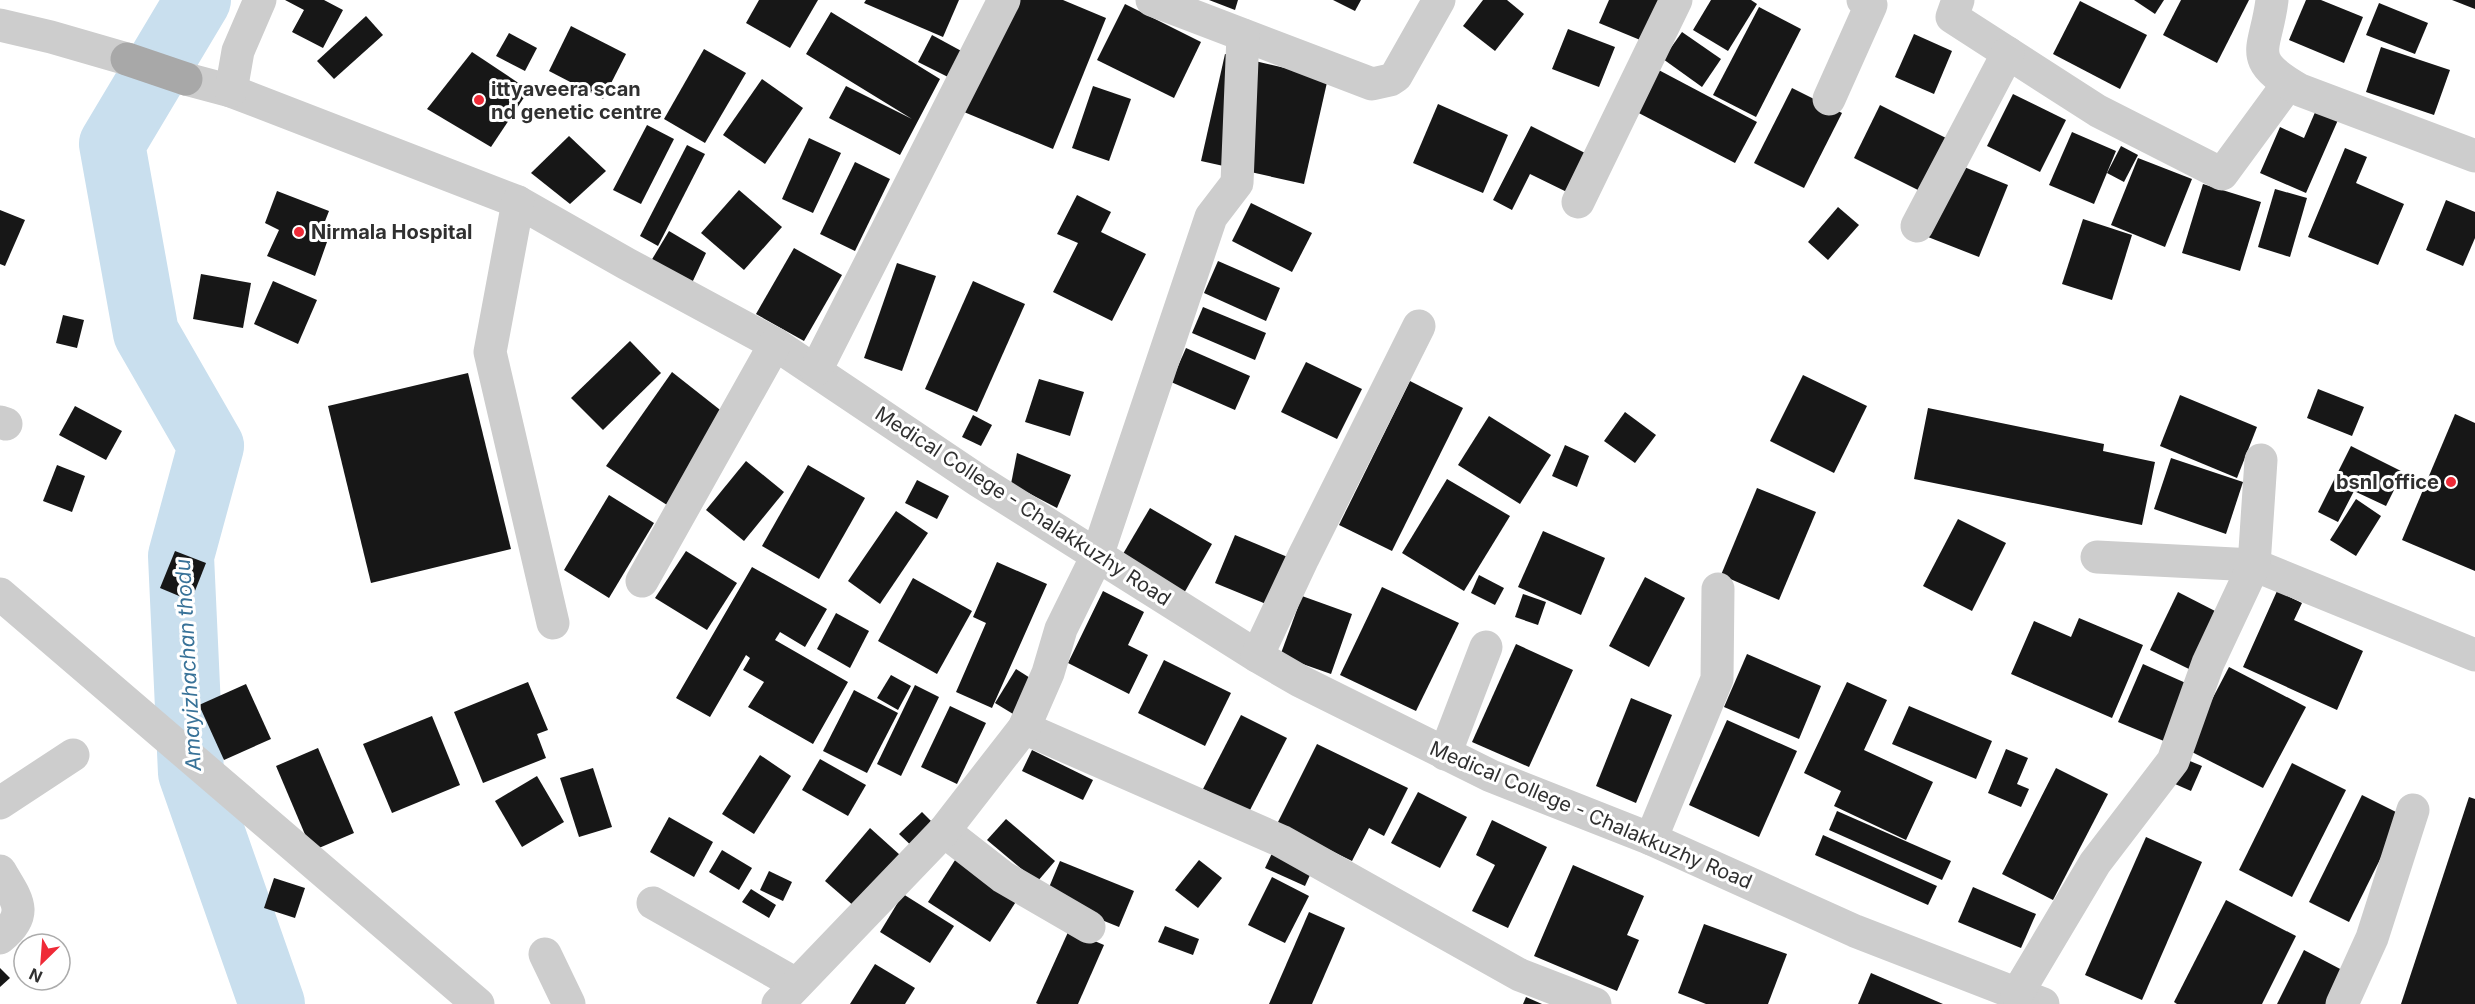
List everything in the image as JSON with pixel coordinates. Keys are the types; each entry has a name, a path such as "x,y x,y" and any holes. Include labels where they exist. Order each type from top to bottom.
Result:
{"main road":[{"name":"Medical College - Chalakkuzhy Road","path":"127,59 186,79"}],"street":[{"path":"231,91 238,51 260,0"},
{"path":"816,370 1004,0"},
{"path":"1152,0 1364,82 1381,83 1390,80 1401,69 1439,0"},
{"path":"1578,202 1676,0"},
{"path":"1830,99 1871,5 1863,0"},
{"path":"1958,0 1952,17 2098,111 2222,174 2288,84"},
{"path":"2272,0 2261,46 2262,59 2270,70 2288,84 2318,98 2475,156"},
{"name":"Medical College - Chalakkuzhy Road","path":"0,25 127,59"},
{"path":"653,903 787,994 944,831 1024,728 1048,673 1060,629 1096,556 1212,217 1237,183 1243,35"},
{"path":"1917,226 2008,53"},
{"name":"Medical College - Chalakkuzhy Road","path":"186,79 231,91 518,202 775,344 979,481 1257,656 1300,681 1445,754 1491,776 1651,839 1855,931 2030,999"},
{"path":"518,202 490,352 553,623"},
{"path":"1257,656 1303,558 1419,326"},
{"path":"642,581 775,344"},
{"path":"2030,999 2095,863 2173,760 2208,663 2254,565 2261,460"},
{"path":"2097,557 2254,565 2475,655"},
{"path":"1651,839 1717,680 1718,589"},
{"path":"0,594 478,1004"},
{"path":"1445,754 1486,647"},
{"path":"1024,728 1281,841 1520,975 1595,1004"},
{"path":"0,803 73,755"},
{"path":"2342,1004 2372,938 2413,810"},
{"path":"944,831 1003,877 1089,927"},
{"path":"0,871 19,908 16,923 0,938"},
{"path":"544,954 569,1004"}],"building":[{"path":"285,0 324,0 343,10 323,48 292,32 304,10"},
{"path":"759,0 818,0 790,48 746,23"},
{"path":"866,0 959,0 943,37 864,3"},
{"path":"1010,0 1063,0 1106,18 1053,149 964,112"},
{"path":"1209,0 1238,0 1235,10"},
{"path":"1333,0 1361,0 1355,11"},
{"path":"1483,0 1507,0 1524,14 1495,51 1463,26"},
{"path":"1609,0 1662,0 1645,42 1599,23"},
{"path":"1711,0 1751,0 1757,4 1728,51 1693,30"},
{"path":"2134,0 2164,0 2155,14"},
{"path":"2181,0 2249,0 2217,63 2163,35"},
{"path":"2306,0 2321,0 2363,17 2344,63 2289,40"},
{"path":"2452,0 2475,0 2475,9"},
{"path":"2080,1 2147,35 2120,89 2053,54"},
{"path":"2379,3 2428,23 2415,54 2366,35"},
{"path":"1125,4 1201,42 1174,98 1097,60"},
{"path":"1759,7 1801,29 1756,117 1713,95"},
{"path":"831,12 940,79 900,155 829,118 846,86 912,119 806,54"},
{"path":"366,16 383,35 334,79 317,61"},
{"path":"571,26 626,54 603,99 549,71"},
{"path":"1568,29 1615,47 1599,87 1552,69"},
{"path":"1682,32 1721,59 1702,87 1663,59"},
{"path":"509,33 537,48 525,71 496,56"},
{"path":"1914,34 1952,51 1934,94 1895,77"},
{"path":"932,35 965,53 952,79 918,62"},
{"path":"2381,47 2450,70 2434,115 2366,92"},
{"path":"704,49 746,73 705,143 664,119"},
{"name":"ittyaveera scan nd genetic centre","path":"472,52 529,90 491,147 427,109"},
{"path":"1225,54 1328,78 1304,184 1201,161"},
{"path":"1653,67 1757,122 1735,163 1631,109"},
{"path":"762,79 803,108 765,164 723,135"},
{"path":"1093,86 1131,99 1109,161 1072,148"},
{"path":"1792,88 1842,113 1804,188 1754,163"},
{"path":"2013,94 2066,120 2040,172 1987,146"},
{"path":"1438,104 1508,135 1483,193 1413,163"},
{"path":"1880,105 1946,138 1920,191 1854,158"},
{"path":"2316,110 2338,120 2306,193 2260,173 2280,127 2304,138"},
{"path":"647,125 674,139 641,204 613,190"},
{"path":"1531,126 1593,157 1573,195 1530,174 1512,210 1493,200"},
{"path":"2072,132 2116,151 2094,204 2049,185"},
{"path":"569,136 606,171 570,204 531,173"},
{"path":"809,138 841,153 813,213 782,199"},
{"path":"687,145 705,154 658,246 640,236"},
{"path":"2121,146 2138,155 2124,182 2107,173"},
{"path":"2345,148 2367,157 2356,183 2404,204 2378,265 2308,237"},
{"path":"2138,158 2192,179 2165,247 2111,225"},
{"path":"855,162 890,179 855,251 820,234"},
{"path":"1957,164 2008,185 1979,257 1928,237"},
{"path":"2203,184 2261,202 2240,271 2182,253"},
{"path":"2275,189 2307,198 2290,257 2258,247"},
{"path":"739,190 782,227 744,270 701,233"},
{"name":"Nirmala Hospital","path":"277,191 329,211 320,234 327,242 315,276 267,256 279,230 265,223"},
{"path":"1077,195 1111,212 1101,232 1146,254 1112,321 1053,292 1078,243 1057,234"},
{"path":"2446,200 2475,212 2475,238 2463,266 2426,250"},
{"path":"1251,203 1312,233 1292,272 1232,241"},
{"path":"1838,207 1859,225 1828,260 1808,242"},
{"path":"0,210 25,220 5,266 0,264"},
{"path":"2083,219 2132,235 2112,300 2062,284"},
{"path":"669,231 706,253 692,283 648,266"},
{"path":"794,248 842,275 804,341 756,314"},
{"path":"1218,261 1280,288 1266,321 1204,293"},
{"path":"897,263 936,276 902,371 864,358"},
{"path":"201,274 251,283 243,328 193,319"},
{"path":"273,281 317,300 298,344 254,324"},
{"path":"973,281 1025,304 977,412 925,389"},
{"path":"1203,307 1266,333 1255,360 1192,333"},
{"path":"63,315 84,320 77,348 56,343"},
{"path":"630,341 661,373 603,430 571,398"},
{"path":"1186,348 1250,376 1235,410 1171,382"},
{"path":"1306,362 1362,389 1337,439 1281,412"},
{"path":"672,372 724,413 667,505 606,466"},
{"path":"468,373 511,549 371,583 328,406"},
{"path":"1803,375 1867,406 1834,473 1770,441"},
{"path":"1039,379 1084,392 1070,436 1025,422"},
{"path":"1410,381 1463,408 1392,551 1339,525"},
{"path":"2318,389 2364,407 2352,436 2307,418"},
{"path":"2180,395 2257,427 2237,478 2160,446"},
{"path":"75,406 122,431 106,460 59,435"},
{"path":"1928,408 2104,444 2103,451 2155,462 2142,525 1914,479"},
{"path":"1625,412 1656,435 1635,463 1604,441"},
{"name":"bsnl office","path":"2455,414 2475,423 2475,571 2402,540"},
{"path":"973,415 992,425 981,446 962,437"},
{"path":"1489,416 1551,455 1520,504 1458,465"},
{"path":"1565,445 1589,456 1577,487 1552,476"},
{"path":"2351,446 2403,472 2386,506 2354,491 2338,522 2318,512"},
{"path":"1017,453 1071,475 1057,508 1011,484"},
{"path":"2171,458 2243,482 2226,534 2154,509"},
{"path":"746,461 784,492 744,541 706,510"},
{"path":"57,465 85,476 72,512 43,501"},
{"path":"808,465 865,498 819,579 762,546"},
{"path":"1447,479 1510,516 1464,591 1402,553"},
{"path":"917,480 949,496 937,519 905,503"},
{"path":"1757,488 1816,512 1779,600 1721,575"},
{"path":"609,495 654,523 609,598 564,570"},
{"path":"2356,499 2381,516 2356,556 2330,540"},
{"path":"1150,508 1212,544 1183,595 1120,559"},
{"path":"896,511 928,533 880,604 848,581"},
{"path":"1958,519 2006,543 1972,611 1923,586"},
{"path":"1543,531 1605,558 1581,615 1518,587"},
{"path":"1235,535 1290,558 1271,606 1215,583"},
{"path":"175,551 206,563 191,601 160,588"},
{"path":"686,551 737,583 707,630 655,598"},
{"path":"997,562 1047,584 992,708 956,692 986,623 973,617"},
{"path":"752,567 827,609 805,647 780,632 775,640 848,682 813,744 748,707 764,682 743,670 750,658 746,655 710,717 676,698"},
{"path":"1479,575 1504,588 1495,605 1471,593"},
{"path":"1645,577 1685,598 1649,667 1609,646"},
{"path":"913,578 972,611 937,674 878,641"},
{"path":"1382,587 1459,623 1416,711 1340,675"},
{"path":"1103,591 1144,612 1128,645 1148,655 1129,694 1068,663"},
{"path":"2277,591 2302,603 2294,620 2363,651 2337,710 2243,667"},
{"path":"2178,592 2217,612 2189,669 2150,650"},
{"path":"1523,594 1546,602 1538,625 1515,617"},
{"path":"1302,596 1352,614 1331,674 1280,656"},
{"path":"836,613 869,631 850,668 817,649"},
{"path":"2079,618 2143,645 2112,718 2011,674 2034,621 2071,637"},
{"path":"1516,644 1573,670 1529,767 1472,742"},
{"path":"1747,654 1821,686 1799,739 1724,707"},
{"path":"1164,660 1231,693 1205,746 1138,713"},
{"path":"2143,664 2197,688 2171,744 2118,722"},
{"path":"2229,667 2306,707 2263,788 2186,749"},
{"path":"1016,669 1038,683 1018,717 995,703"},
{"path":"891,675 911,686 898,710 877,698"},
{"path":"528,682 548,730 537,734 546,758 483,783 454,712"},
{"path":"1847,682 1887,700 1864,750 1933,782 1906,840 1834,806 1841,791 1804,773"},
{"path":"246,684 271,739 224,760 199,705"},
{"path":"915,685 939,697 901,776 877,764"},
{"path":"854,690 898,713 867,773 823,751"},
{"path":"1631,698 1672,715 1636,803 1596,786"},
{"path":"950,706 986,723 957,784 921,767"},
{"path":"1909,706 1992,741 1976,779 1892,744"},
{"path":"1241,715 1287,738 1249,812 1203,789"},
{"path":"432,716 460,785 392,813 363,744"},
{"path":"1727,720 1797,751 1759,837 1689,805"},
{"path":"1317,744 1408,788 1384,836 1369,828 1352,861 1277,824"},
{"path":"318,748 354,833 312,851 276,766"},
{"path":"2006,749 2028,758 2017,784 2029,789 2021,807 1988,793"},
{"path":"1032,750 1093,780 1083,800 1022,771"},
{"path":"760,755 791,776 754,834 722,814"},
{"path":"820,759 866,785 848,816 802,790"},
{"path":"2185,759 2202,766 2191,791 2175,784"},
{"path":"2292,763 2346,790 2292,897 2239,870"},
{"path":"593,768 612,827 579,837 560,778"},
{"path":"2056,768 2108,794 2053,900 2002,874"},
{"path":"537,776 564,822 522,847 495,801"},
{"path":"1418,792 1467,817 1440,868 1391,843"},
{"path":"2362,795 2402,815 2349,922 2309,902"},
{"path":"2469,797 2475,799 2475,1004 2401,1004"},
{"path":"1837,811 1951,861 1942,880 1829,830"},
{"path":"922,812 939,829 917,851 899,834"},
{"path":"669,817 713,842 694,877 650,852"},
{"path":"1006,819 1055,861 1037,882 987,840"},
{"path":"1492,820 1547,847 1508,928 1472,911 1495,865 1476,855"},
{"path":"870,828 900,855 855,907 825,881"},
{"path":"1823,835 1937,886 1928,905 1815,855"},
{"path":"2146,837 2202,862 2142,1000 2085,975"},
{"path":"1275,847 1314,866 1305,886 1265,868"},
{"path":"722,850 752,868 739,890 709,872"},
{"path":"957,857 1019,897 990,942 928,902"},
{"path":"1199,860 1222,878 1198,908 1175,890"},
{"path":"1060,861 1134,891 1119,927 1045,897"},
{"path":"1573,865 1644,896 1627,935 1639,940 1617,991 1534,956"},
{"path":"769,871 792,882 783,901 760,890"},
{"path":"1272,877 1309,896 1285,943 1248,925"},
{"path":"274,878 305,888 295,918 264,908"},
{"path":"1973,887 2036,914 2021,948 1958,922"},
{"path":"751,889 776,905 769,918 742,902"},
{"path":"903,894 954,926 930,963 880,932"},
{"path":"2226,900 2296,936 2262,1004 2177,1004 2174,1002"},
{"path":"1309,912 1345,928 1312,1004 1269,1004"},
{"path":"1704,924 1787,954 1768,1004 1706,1004 1678,993"},
{"path":"1165,926 1199,939 1193,955 1158,942"},
{"path":"1069,930 1104,945 1078,1004 1038,1004 1036,1003"},
{"path":"2304,950 2344,971 2327,1004 2277,1004"},
{"path":"875,964 915,988 905,1004 850,1004"},
{"path":"0,968 10,978 0,987"},
{"path":"1871,973 1943,1004 1858,1004"},
{"path":"1526,997 1542,1004 1523,1004"}],"waterway":[{"name":"Amayizhachan thodu","path":"198,0 112,144 146,333 211,446 181,556 191,773 272,1004"}],"place":[{"name":"ittyaveera scan nd genetic centre","path":"479,100"},
{"name":"Nirmala Hospital","path":"299,232"},
{"name":"bsnl office","path":"2451,482"}]}
